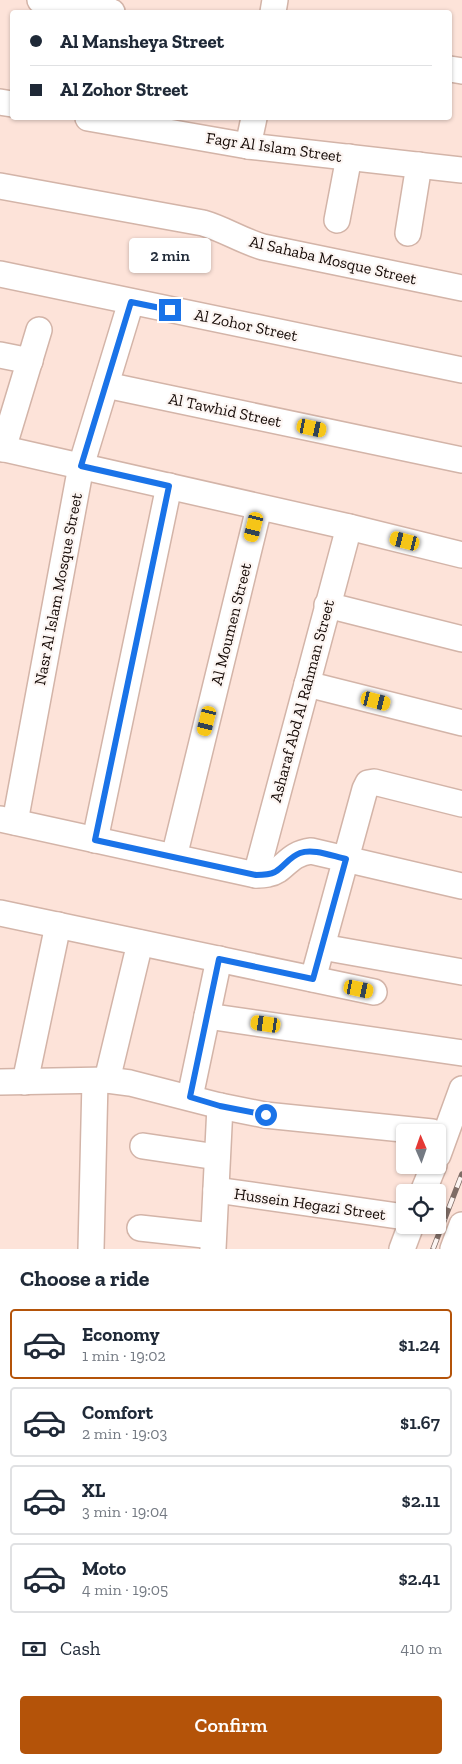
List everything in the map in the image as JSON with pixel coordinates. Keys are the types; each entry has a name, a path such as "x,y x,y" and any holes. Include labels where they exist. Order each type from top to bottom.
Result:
{"street":[{"path":"40,0 100,10"},
{"name":"Fagr Al Islam Street","path":"99,120 248,146 462,170"},
{"path":"248,146 254,120"},
{"path":"337,220 349,157"},
{"path":"408,233 419,165"},
{"name":"Al Sahaba Mosque Street","path":"0,186 203,223 220,228 249,243 263,247 462,288"},
{"name":"Al Zohor Street","path":"0,274 462,370"},
{"name":"Nasr Al Islam Mosque Street","path":"7,820 81,466 131,302"},
{"path":"39,330 1,449 348,527 462,555"},
{"path":"0,355 30,361"},
{"name":"Al Tawhid Street","path":"106,385 462,460"},
{"path":"95,840 169,486"},
{"name":"Al Moumen Street","path":"174,856 259,508"},
{"name":"Asharaf Abd Al Rahman Street","path":"256,875 348,527"},
{"path":"327,605 462,639"},
{"path":"307,684 462,723"},
{"path":"313,979 365,788 368,784 374,782 462,804"},
{"path":"7,820 256,875 267,875 275,872 290,858 300,852 311,851 462,886"},
{"path":"0,913 374,992"},
{"path":"25,1082 58,925"},
{"path":"91,1249 101,1080 140,943"},
{"path":"322,947 462,972"},
{"path":"190,1097 219,959"},
{"path":"207,1016 462,1053"},
{"path":"0,1082 101,1080 130,1083 220,1106 266,1115 396,1133"},
{"path":"445,1124 462,1089"},
{"path":"140,1228 213,1243 220,1106"},
{"path":"143,1146 217,1157"},
{"name":"Hussein Hegazi Street","path":"216,1190 396,1216"},
{"path":"453,1249 462,1225"},
{"path":"402,1249 408,1234"}],"railway":[{"path":"433,1249 462,1174"}],"route":[{"path":"170,310 131,302 81,466 169,486 95,840 256,875 267,875 275,872 290,858 300,852 311,851 346,859 313,979 219,959 190,1097 220,1106 266,1115"}]}
